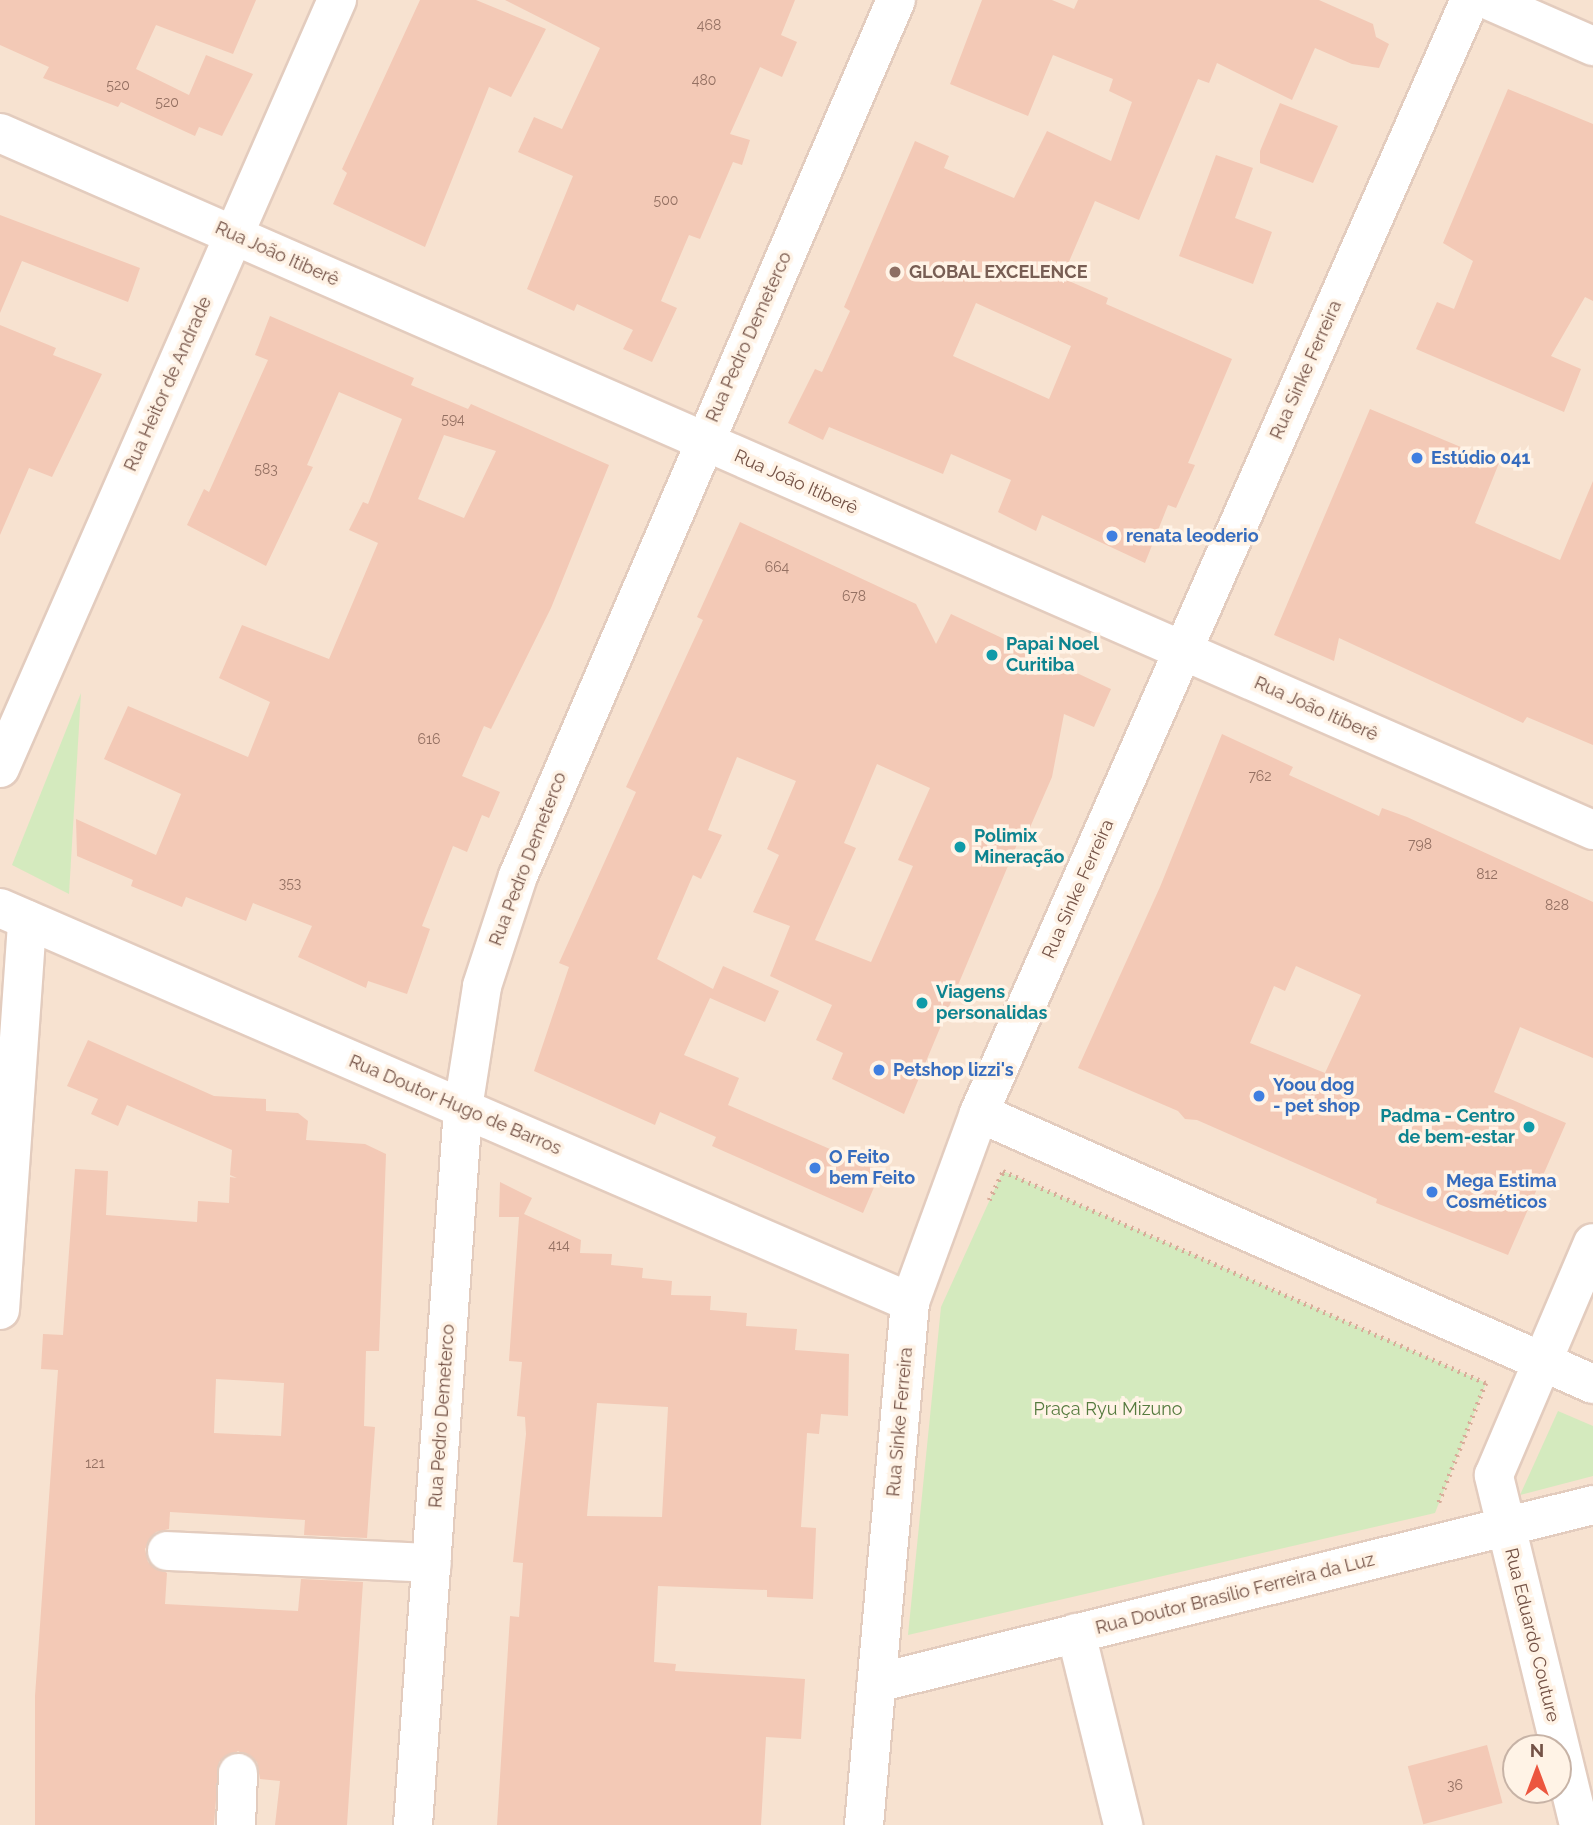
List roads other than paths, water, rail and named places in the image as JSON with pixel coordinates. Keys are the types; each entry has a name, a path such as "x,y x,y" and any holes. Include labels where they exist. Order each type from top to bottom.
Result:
{"street":[{"name":"Rua Heitor de Andrade","path":"0,768 337,0"},
{"name":"Rua Pedro Demeterco","path":"413,1825 463,1108 482,986 499,925 704,441 897,0"},
{"name":"Rua Sinke Ferreira","path":"863,1825 910,1302 979,1113 1470,0"},
{"path":"1488,0 1593,46"},
{"name":"Rua João Itiberê","path":"0,133 1593,831"},
{"path":"0,1310 13,914"},
{"name":"Rua Doutor Hugo de Barros","path":"13,914 910,1302"},
{"path":"979,1113 1593,1384"},
{"name":"Rua Eduardo Couture","path":"1579,1825 1504,1527 1494,1475 1497,1461 1593,1243"},
{"name":"Rua Doutor Brasílio Ferreira da Luz","path":"877,1683 1593,1505"},
{"path":"167,1551 432,1563"},
{"path":"1076,1633 1123,1825"},
{"path":"236,1825 238,1773"}],"place":[{"name":"GLOBAL EXCELENCE","path":"895,272"},
{"name":"Estúdio 041","path":"1417,458"},
{"name":"renata leoderio","path":"1112,536"},
{"name":"Papai Noel Curitiba","path":"992,655"},
{"name":"Polimix Mineração","path":"960,847"},
{"name":"Viagens personalidas","path":"922,1003"},
{"name":"Petshop lizzi's","path":"879,1070"},
{"name":"Yoou dog - pet shop","path":"1259,1096"},
{"name":"Padma - Centro de bem-estar","path":"1529,1127"},
{"name":"O Feito bem Feito","path":"815,1168"},
{"name":"Mega Estima Cosméticos","path":"1432,1192"}],"park label":[{"name":"Praça Ryu Mizuno","path":"1108,1409"}]}
